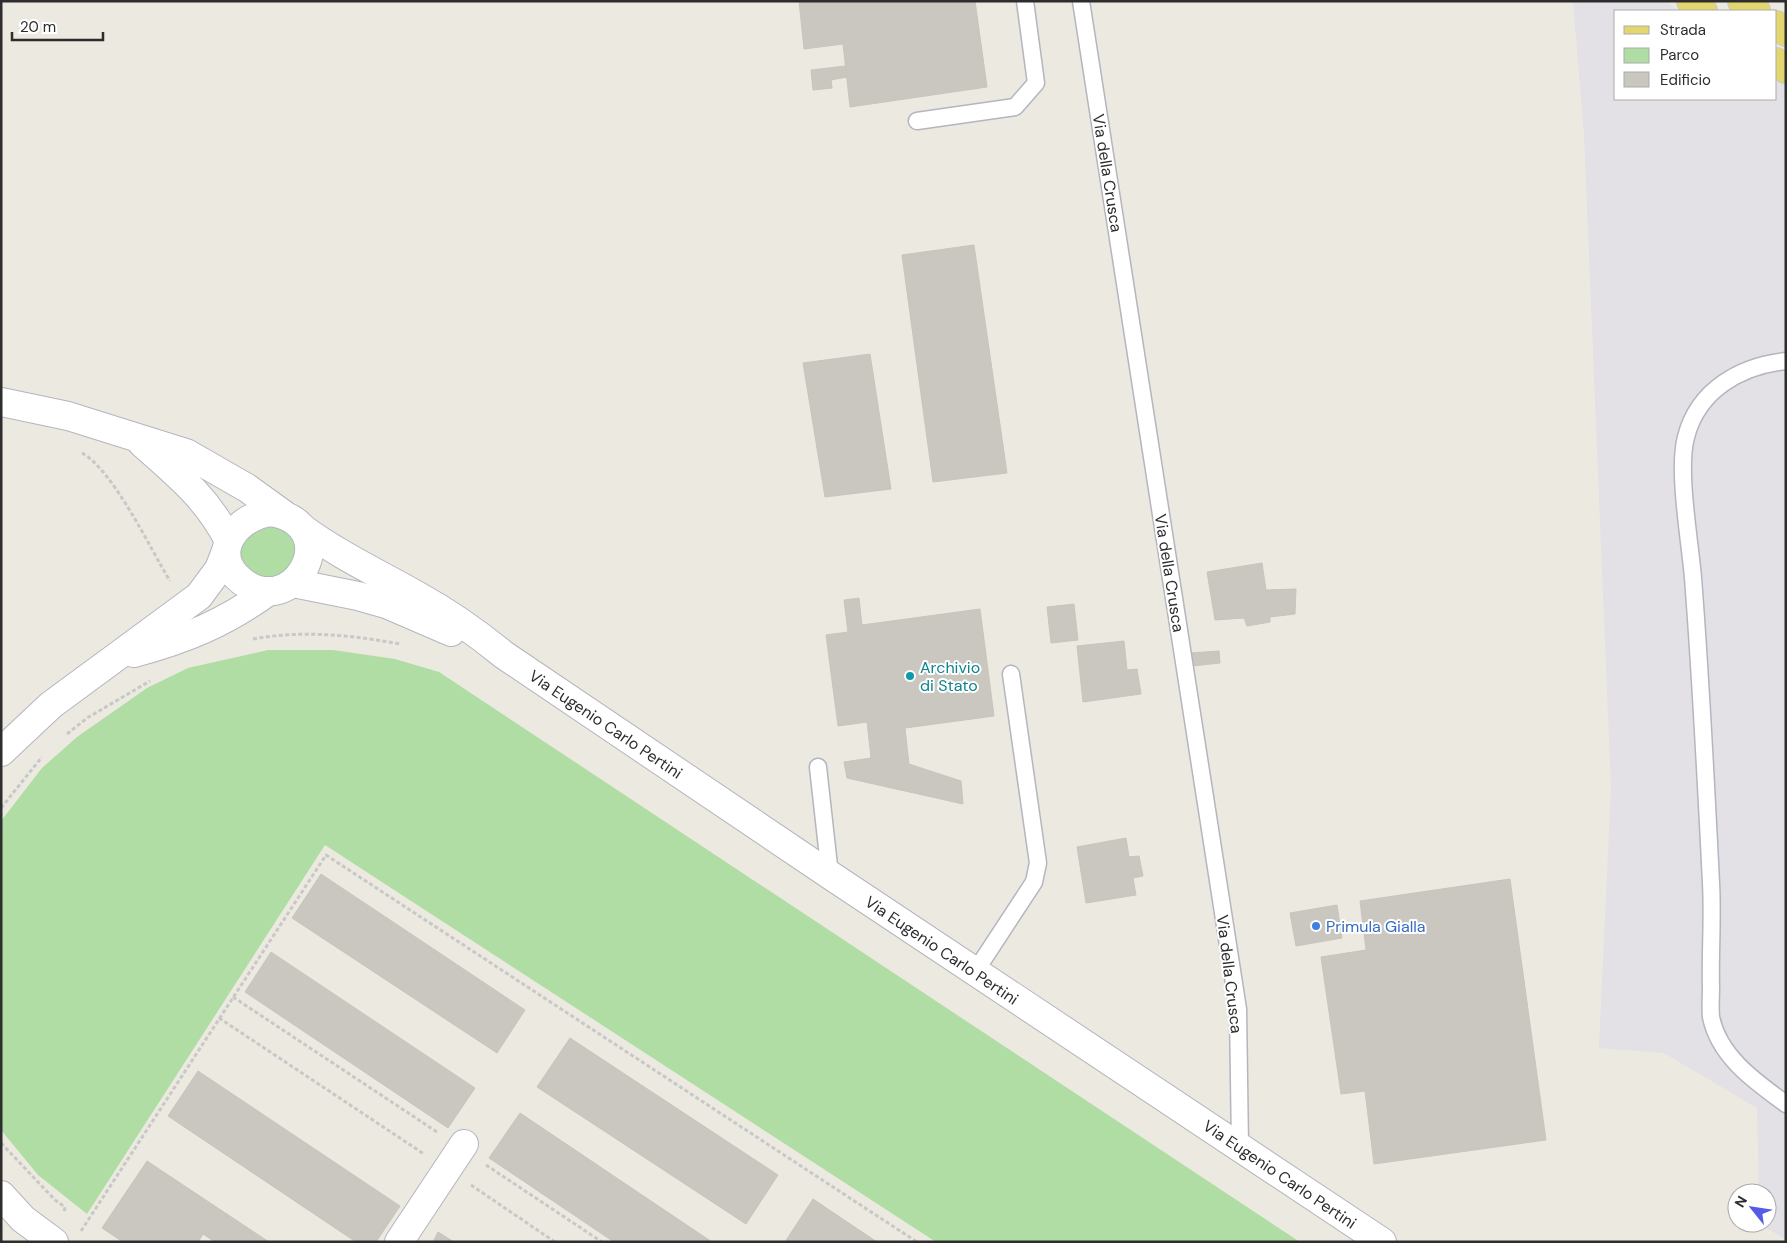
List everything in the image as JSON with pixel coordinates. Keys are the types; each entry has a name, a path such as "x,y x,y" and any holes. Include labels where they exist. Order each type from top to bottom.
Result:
{"main road":[{"path":"1691,1 1702,10"},
{"path":"1742,1 1755,10"}],"street":[{"name":"Via Eugenio Carlo Pertini","path":"1,402 68,416 186,453 248,488 348,559 419,596 467,626 504,655 830,875 1382,1242"},
{"name":"Via Eugenio Carlo Pertini","path":"133,436 182,477 214,513 227,545"},
{"path":"1,752 51,705 186,606 208,585 227,545 248,519 259,513 292,521 309,551 308,563 302,574 226,620 204,631 120,656"},
{"path":"227,545 229,565 236,575 257,589 281,587"},
{"name":"Via Eugenio Carlo Pertini","path":"281,587 358,596 386,604 504,655"},
{"path":"398,1242 457,1154"},
{"path":"1,1195 23,1219 65,1240"}],"lane":[{"path":"917,121 1015,107 1036,83 1025,1"},
{"name":"Via della Crusca","path":"1081,1 1238,1009 1240,1147"},
{"path":"1786,350 1718,385 1704,400 1694,417 1686,438 1684,478 1693,581 1711,886 1711,1017 1720,1040 1732,1058 1750,1077 1786,1104"},
{"path":"1746,370 1786,361"},
{"path":"975,972 1034,882 1038,863 1011,674"},
{"path":"818,767 830,875"}],"path":[{"path":"76,451 94,460 110,480 186,606"},
{"path":"249,640 276,635 322,634 372,639 408,646"},
{"path":"60,739 87,718 154,678"},
{"path":"1,808 31,768 48,751"},
{"path":"65,1240 219,1018 326,855 917,1242"},
{"path":"233,997 457,1154 556,1242"},
{"path":"219,1018 457,1154 602,1242"},
{"path":"1,1143 54,1200 65,1207 64,1214"}],"shaded area":[{"path":"1573,1 1665,1 1678,10 1614,10 1614,100 1777,100 1777,79 1786,85 1786,1240 1775,1233 1777,1233 1777,1183 1759,1183 1757,1108 1664,1053 1599,1048 1611,787 1584,134"}],"green space":[{"path":"276,523 299,542 294,573 257,581 241,558 244,541 248,532"},
{"path":"268,650 333,650 395,659 439,672 1300,1242 936,1242 325,845 87,1214 38,1175 1,1130 1,821 42,768 77,737 147,688 188,668"}],"building":[{"path":"799,1 975,1 987,87 850,107 843,44 804,49"},
{"path":"845,66 847,77 831,80 832,88 813,90 811,70"},
{"path":"974,245 1007,473 933,482 902,255"},
{"path":"870,354 891,489 825,497 803,363"},
{"path":"1262,563 1266,590 1296,589 1295,614 1270,617 1270,622 1247,626 1244,618 1215,620 1207,572"},
{"name":"Archivio di Stato","path":"859,598 862,625 980,609 994,716 905,728 909,764 961,781 963,804 847,778 844,762 871,758 867,722 838,726 826,635 848,632 844,600"},
{"path":"1074,604 1078,640 1051,643 1047,607"},
{"path":"1124,641 1127,670 1137,669 1141,694 1083,702 1077,646"},
{"path":"1219,651 1220,663 1192,666 1191,653"},
{"path":"1126,838 1129,857 1139,856 1143,876 1133,878 1136,895 1086,903 1077,847"},
{"path":"321,874 525,1010 497,1053 292,918"},
{"path":"1510,879 1546,1140 1374,1164 1365,1091 1341,1094 1321,957 1366,950 1360,901"},
{"name":"Primula Gialla","path":"1337,905 1342,938 1296,946 1290,913"},
{"path":"271,952 475,1088 448,1128 245,992"},
{"path":"570,1038 778,1175 746,1224 537,1087"},
{"path":"198,1071 400,1206 376,1242 356,1242 168,1116"},
{"path":"520,1113 712,1242 614,1242 489,1158"},
{"path":"147,1161 269,1242 215,1242 203,1234 198,1242 123,1242 102,1228"},
{"path":"813,1199 877,1242 785,1242"},
{"path":"438,1232 454,1242 433,1242"}],"place":[{"name":"Archivio di Stato","path":"910,676"},
{"name":"Primula Gialla","path":"1316,926"}]}
